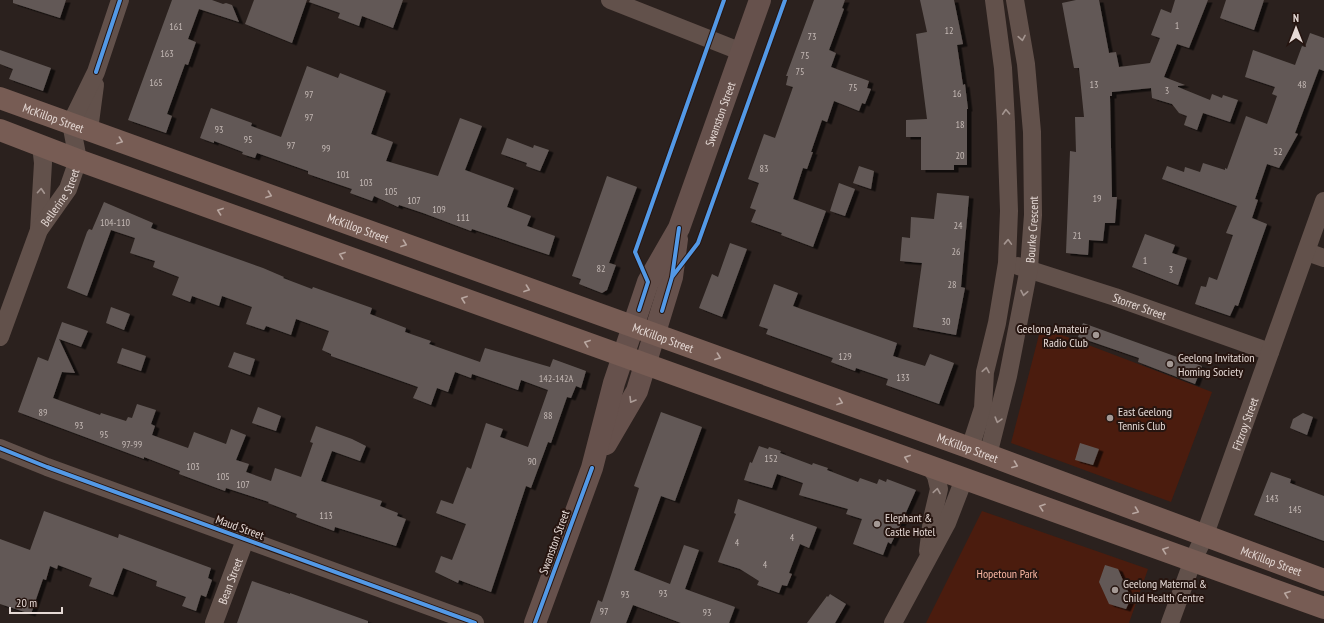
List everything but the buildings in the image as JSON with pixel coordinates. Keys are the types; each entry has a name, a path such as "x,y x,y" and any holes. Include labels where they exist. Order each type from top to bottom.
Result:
{"highway":[{"name":"McKillop Street","path":"0,98 655,334 1324,580"},
{"path":"0,130 78,160 1324,608"},
{"path":"934,436 963,463 966,470 964,479"}],"street":[{"path":"80,127 96,72 120,0"},
{"path":"610,0 742,52"},
{"name":"Swanston Street","path":"535,623 592,468 614,383 648,282 679,228 760,0"},
{"name":"Bourke Crescent","path":"979,452 985,372 997,323 1007,263 1009,211 1003,68 994,0"},
{"name":"Bourke Crescent","path":"979,452 1008,376 1029,268 1032,215 1032,132 1026,64 1015,0"},
{"name":"Bellerine Street","path":"0,337 39,230 68,189 78,160 80,127"},
{"name":"Bellerine Street","path":"39,230 43,163 41,145"},
{"path":"1007,182 1032,183"},
{"name":"Fitzroy Street","path":"1170,623 1193,560 1204,537 1324,201"},
{"name":"Swanston Street","path":"592,468 637,391 672,277 679,228"},
{"path":"1307,252 1324,258"},
{"name":"Storrer Street","path":"1007,263 1029,268 1270,352"},
{"name":"Maud Street","path":"0,448 54,470 474,623"},
{"path":"927,558 932,519 939,489 936,476 930,466"},
{"path":"893,623 947,523 964,479"},
{"name":"Bean Street","path":"214,623 245,540"}],"green space":[{"name":"East Geelong Tennis Club","path":"1041,327 1212,392 1171,502 1011,443"},
{"name":"Hopetoun Park","path":"982,511 1148,569 1129,623 926,623"}],"cycle path":[{"path":"96,72 120,0"},
{"path":"639,310 648,282 635,252 724,0"},
{"path":"672,277 698,243 785,0"},
{"path":"662,311 672,277 679,228"},
{"path":"0,448 47,467 475,623"},
{"path":"535,623 592,468"}],"place":[{"name":"Geelong Amateur Radio Club","path":"1096,335"},
{"name":"Geelong Invitation Homing Society","path":"1170,364"},
{"name":"East Geelong Tennis Club","path":"1110,418"},
{"name":"Elephant & Castle Hotel","path":"877,524"},
{"name":"Geelong Maternal & Child Health Centre","path":"1115,590"}]}
